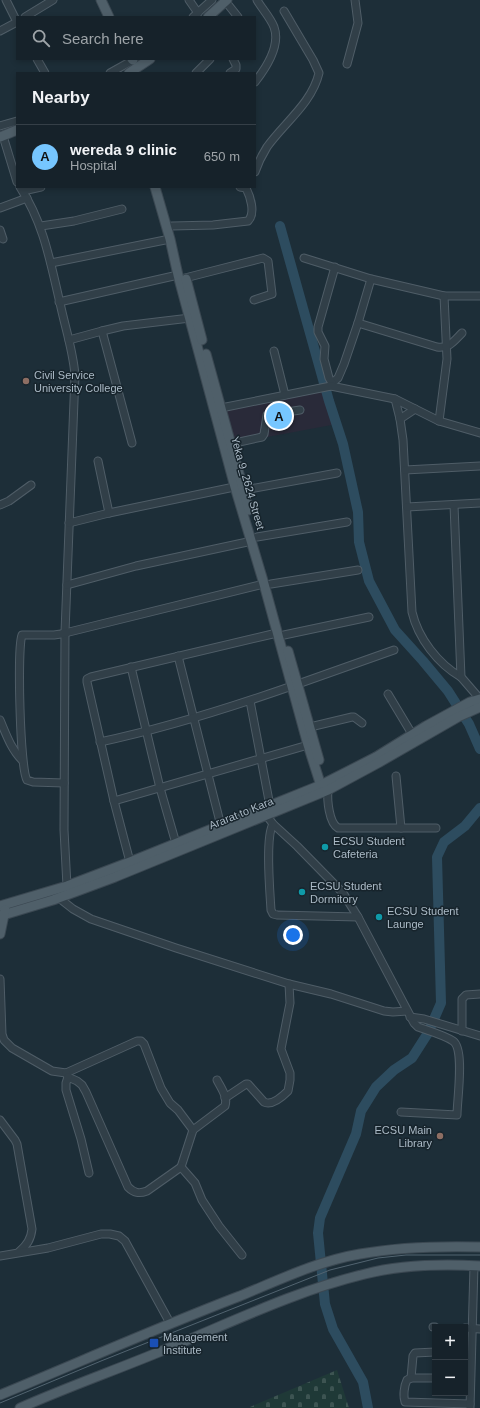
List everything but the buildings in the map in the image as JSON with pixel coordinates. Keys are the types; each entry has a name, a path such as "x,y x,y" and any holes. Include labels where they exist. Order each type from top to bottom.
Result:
{"main road":[{"path":"101,0 109,16"},
{"path":"209,16 226,1"},
{"path":"131,72 149,60"},
{"path":"2,136 16,130"},
{"name":"Yeka 9_2624 Street","path":"154,188 221,408 239,489"},
{"name":"Yeka 9_2624 Street","path":"160,188 172,226 190,318 268,584 280,634 295,685 310,727 317,763 325,790"},
{"name":"Yeka 9_2624 Street","path":"295,685 308,745 317,763"},
{"name":"Ararat to Kara","path":"377,760 412,734 457,713 474,707 480,699"},
{"name":"Ararat to Kara","path":"3,905 66,886 130,862 270,820 325,790 457,713"},
{"name":"Ararat to Kara","path":"2,916 59,898 178,848 221,826 270,806 325,790"},
{"path":"0,934 3,905"},
{"path":"0,1395 96,1356 170,1323 328,1262 359,1254 399,1249 437,1246 480,1247"},
{"path":"20,1408 170,1348 274,1303 333,1282 367,1273 392,1269 477,1266"}],"street":[{"path":"6,0 16,20"},
{"path":"27,16 53,0"},
{"path":"189,0 196,15 212,0"},
{"path":"256,81 264,72 273,53 275,35 271,22 257,0"},
{"path":"347,64 358,24 355,0"},
{"path":"226,1 237,16"},
{"path":"256,170 262,155 268,146 304,103 313,88 319,73 284,11"},
{"path":"0,31 16,23"},
{"path":"38,60 44,72"},
{"path":"112,72 131,60"},
{"path":"197,72 208,60"},
{"path":"232,72 236,69 233,60"},
{"path":"0,126 16,121"},
{"path":"2,136 16,179"},
{"path":"172,226 213,225 248,221 251,219 252,213 249,196 245,188"},
{"path":"21,189 41,226 69,340 75,375 65,632 64,830 66,886"},
{"path":"0,208 27,198"},
{"path":"41,226 74,221 122,209"},
{"path":"0,230 3,239"},
{"path":"51,263 170,238"},
{"path":"59,302 182,277 263,258 268,261 272,294 254,300"},
{"path":"304,258 371,279 444,296 480,296"},
{"path":"330,385 324,359 325,346 318,332 318,327 335,267"},
{"path":"221,408 318,389 330,385 340,375 371,279"},
{"path":"439,421 446,359 444,296"},
{"path":"69,340 124,326 190,318"},
{"path":"358,323 437,347 446,347 462,333"},
{"path":"102,331 132,443"},
{"path":"274,351 285,395"},
{"path":"330,385 395,399 439,421 480,433"},
{"path":"395,399 400,419 405,470 413,616 426,644 441,662 460,677 480,699"},
{"path":"400,419 415,408"},
{"path":"230,444 263,436 267,415 300,410"},
{"path":"98,461 109,513"},
{"path":"405,470 480,466"},
{"path":"69,523 109,513 337,473"},
{"path":"0,505 10,500 31,485"},
{"path":"407,507 480,503"},
{"path":"454,505 460,677"},
{"path":"67,585 136,566 254,539 347,522"},
{"path":"64,783 33,782 27,780 24,776 22,760 20,684 21,636 54,635 268,584 358,570"},
{"path":"130,862 100,742 87,679 178,656 369,616"},
{"path":"100,742 146,732 193,719 250,701 394,650"},
{"path":"178,656 221,826"},
{"path":"131,667 160,788 178,848"},
{"path":"388,694 412,734"},
{"path":"250,701 270,806"},
{"path":"310,727 352,716 362,723"},
{"path":"0,720 16,754 22,760"},
{"path":"114,801 308,745"},
{"path":"396,776 401,828"},
{"path":"325,790 328,806 335,826 338,828 436,828"},
{"path":"270,820 269,848 271,910 273,914 358,917"},
{"path":"270,820 339,888 358,917 409,1014 418,1027 453,1041 458,1048 460,1074 457,1115 401,1112"},
{"path":"59,898 73,909 91,919 176,948 289,984 330,994 384,1011 409,1014 480,1036"},
{"path":"0,980 2,1034 4,1040 12,1048 52,1071 67,1075 82,1085 128,1187 133,1192 141,1193 147,1191 181,1166 193,1130 225,1106 225,1098 216,1080"},
{"path":"225,1098 246,1084 248,1084 267,1104 288,1092 290,1086 290,1073 281,1050 290,1008 289,984"},
{"path":"462,1031 462,999 466,995 480,994"},
{"path":"67,1075 137,1041 141,1041 161,1088 170,1103 178,1110 193,1130"},
{"path":"67,1075 66,1090 81,1139 89,1173"},
{"path":"0,1120 17,1144 32,1229 31,1237 19,1252"},
{"path":"181,1166 195,1183 202,1200 219,1226 242,1255"},
{"path":"0,1256 48,1248 101,1234 119,1236 125,1240 170,1323"},
{"path":"468,1353 469,1328 477,1266"},
{"path":"469,1328 480,1329"},
{"path":"411,1378 413,1356 415,1353 432,1352"},
{"path":"432,1378 411,1378 407,1380 405,1383 405,1402 470,1406 468,1378"}],"shaded area":[{"path":"326,387 337,424 230,444 221,408"}],"green space":[{"path":"337,1370 349,1408 250,1408 250,1407"}],"waterway":[{"path":"280,226 329,401 343,444 358,512 359,542 369,581 395,630 448,691 469,724 480,749"},
{"path":"368,1408 363,1382 333,1329 325,1304 318,1233 320,1218 356,1134 361,1111 376,1087 394,1070 412,1058 428,1033 441,1003 437,857 444,842 465,826 480,808"}],"tram line":[{"path":"0,1403 101,1361 330,1270 378,1258 406,1255 480,1255"}],"place":[{"name":"Civil Service University College","path":"26,381"},
{"name":"wereda 9 clinic","path":"279,416"},
{"name":"ECSU Student Cafeteria","path":"325,847"},
{"name":"ECSU Student Dormitory","path":"302,892"},
{"name":"ECSU Student Launge","path":"379,917"},
{"name":"ECSU Main Library","path":"440,1136"},
{"name":"Management Institute","path":"154,1343"}]}
